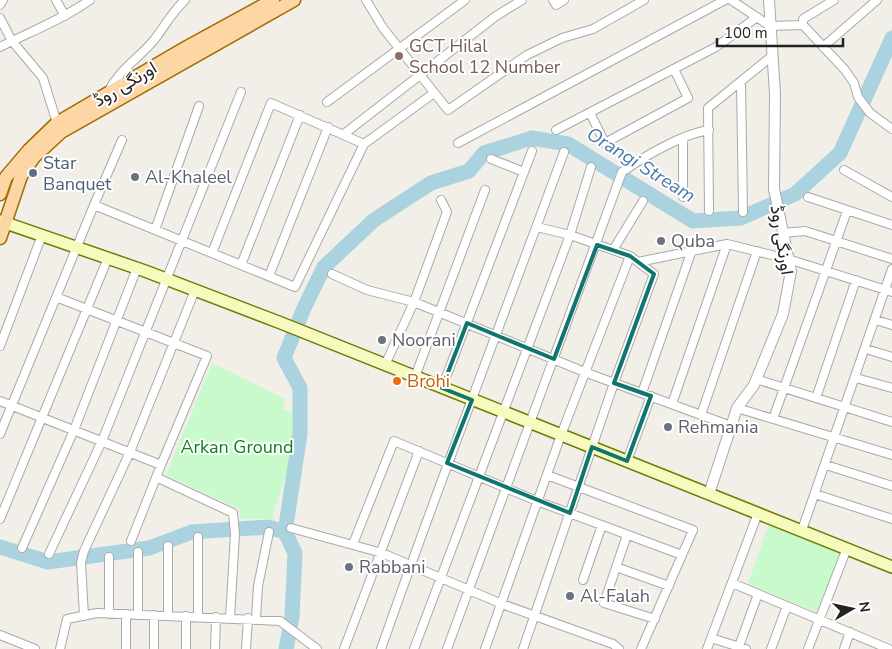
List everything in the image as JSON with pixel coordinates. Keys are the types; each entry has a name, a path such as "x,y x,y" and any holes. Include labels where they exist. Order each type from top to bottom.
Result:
{"main road":[{"name":"اورنگی روڈ","path":"0,194 3,174 57,123 187,47 273,0"},
{"path":"294,0 62,132 34,157 21,176 1,229 42,235 137,268 282,323 892,567"}],"street":[{"path":"0,6 3,0"},
{"path":"56,0 65,16"},
{"path":"0,47 48,22 65,16 90,0"},
{"path":"106,95 114,80 153,40 171,14 185,0"},
{"path":"366,0 399,48 448,110 527,55 562,38 593,29 644,0"},
{"path":"327,102 465,0"},
{"path":"344,134 496,16 522,0"},
{"path":"553,0 556,5 564,0"},
{"path":"458,144 725,0"},
{"path":"731,0 770,26 803,25"},
{"name":"اورنگی روڈ","path":"709,494 737,408 756,379 783,314 791,271 774,190 775,94 769,0"},
{"path":"834,0 803,19 803,25 854,82 861,101 870,113 892,129"},
{"path":"823,46 877,0"},
{"path":"556,130 716,47 757,17"},
{"path":"0,18 12,41 42,78 57,123"},
{"path":"709,211 708,108 772,56"},
{"path":"590,112 604,143 688,98 674,69"},
{"path":"741,82 743,212"},
{"path":"49,554 102,442 241,92"},
{"path":"94,206 295,287 364,144 434,93"},
{"path":"212,253 271,103 364,144"},
{"path":"155,230 199,106"},
{"path":"241,265 300,115"},
{"path":"269,276 328,127"},
{"path":"447,649 597,245 622,172 640,160 696,132 709,130"},
{"path":"683,139 684,197"},
{"path":"0,434 122,140"},
{"path":"442,388 532,151"},
{"path":"381,649 447,463 497,336 564,152"},
{"path":"490,159 524,172"},
{"path":"414,649 570,235 591,167"},
{"path":"844,170 892,197"},
{"path":"415,377 486,190"},
{"path":"808,196 892,225"},
{"path":"385,365 414,302 447,212 441,200"},
{"path":"613,250 643,201"},
{"path":"773,419 847,211"},
{"path":"523,649 614,383 654,274 630,256 570,235 537,227"},
{"path":"783,234 804,230 892,259"},
{"path":"0,346 42,235"},
{"path":"672,404 727,244"},
{"path":"638,262 727,244 827,270 889,291"},
{"path":"642,393 692,250"},
{"path":"701,415 757,251"},
{"path":"485,649 561,435 587,372 630,256"},
{"path":"0,520 108,258"},
{"path":"22,548 74,430 137,268"},
{"path":"802,530 876,320 889,291 892,269"},
{"path":"332,274 367,290 414,302 614,383 731,426"},
{"path":"816,398 856,280"},
{"path":"84,616 81,563 84,551 130,452 195,290"},
{"path":"56,296 207,356 130,541"},
{"path":"876,320 892,325"},
{"path":"866,349 892,357"},
{"path":"856,378 892,388"},
{"path":"756,379 892,422"},
{"path":"627,461 651,396"},
{"path":"0,401 161,465"},
{"path":"737,408 892,455"},
{"path":"353,544 394,441 537,501 682,555"},
{"path":"344,649 419,452"},
{"path":"826,464 892,486"},
{"path":"547,475 693,530 641,649"},
{"path":"156,477 234,513 235,534 230,618"},
{"path":"815,494 892,519"},
{"path":"707,649 758,513"},
{"path":"583,580 602,525"},
{"path":"291,528 382,553 502,604 613,644 619,649"},
{"path":"256,618 258,586 269,532"},
{"path":"627,535 604,603 655,619"},
{"path":"198,537 198,616"},
{"path":"168,546 168,616"},
{"path":"808,649 847,548"},
{"path":"138,552 138,615"},
{"path":"109,557 110,614"},
{"path":"616,567 669,586"},
{"path":"732,583 820,619 883,648"},
{"path":"711,638 741,648 758,594"},
{"path":"771,649 787,606"},
{"path":"60,649 67,619 84,616 126,614 256,618 280,621 317,649"},
{"path":"126,614 126,649"},
{"path":"154,615 154,649"},
{"path":"186,616 186,649"},
{"path":"215,649 216,617"},
{"path":"246,649 248,618"},
{"path":"844,649 850,632"},
{"path":"0,635 35,649"}],"highlighted area":[{"path":"597,245 630,256 654,274 614,383 651,396 627,461 592,447 570,513 447,463 472,400 442,388 467,323 554,359"}],"green space":[{"name":"Arkan Ground","path":"212,363 286,399 283,409 293,413 294,440 292,453 273,515 274,519 241,519 239,509 166,475"},
{"path":"771,518 847,548 822,614 748,584"}],"waterway":[{"name":"Orangi Stream","path":"286,649 292,617 295,553 285,532 300,434 300,388 284,358 304,308 324,267 374,220 431,183 469,171 484,153 532,138 568,144 693,221 741,218 795,194 840,153 892,38"},
{"path":"0,547 48,562 149,548 192,532 268,527 285,532"}],"place":[{"name":"GCT Hilal School 12 Number","path":"399,56"},
{"name":"Star Banquet","path":"33,173"},
{"name":"Al-Khaleel","path":"135,177"},
{"name":"Quba","path":"661,241"},
{"name":"Noorani","path":"382,340"},
{"name":"Brohi","path":"397,381"},
{"name":"Rehmania","path":"668,427"},
{"name":"Rabbani","path":"349,567"},
{"name":"Al-Falah","path":"570,596"}]}
